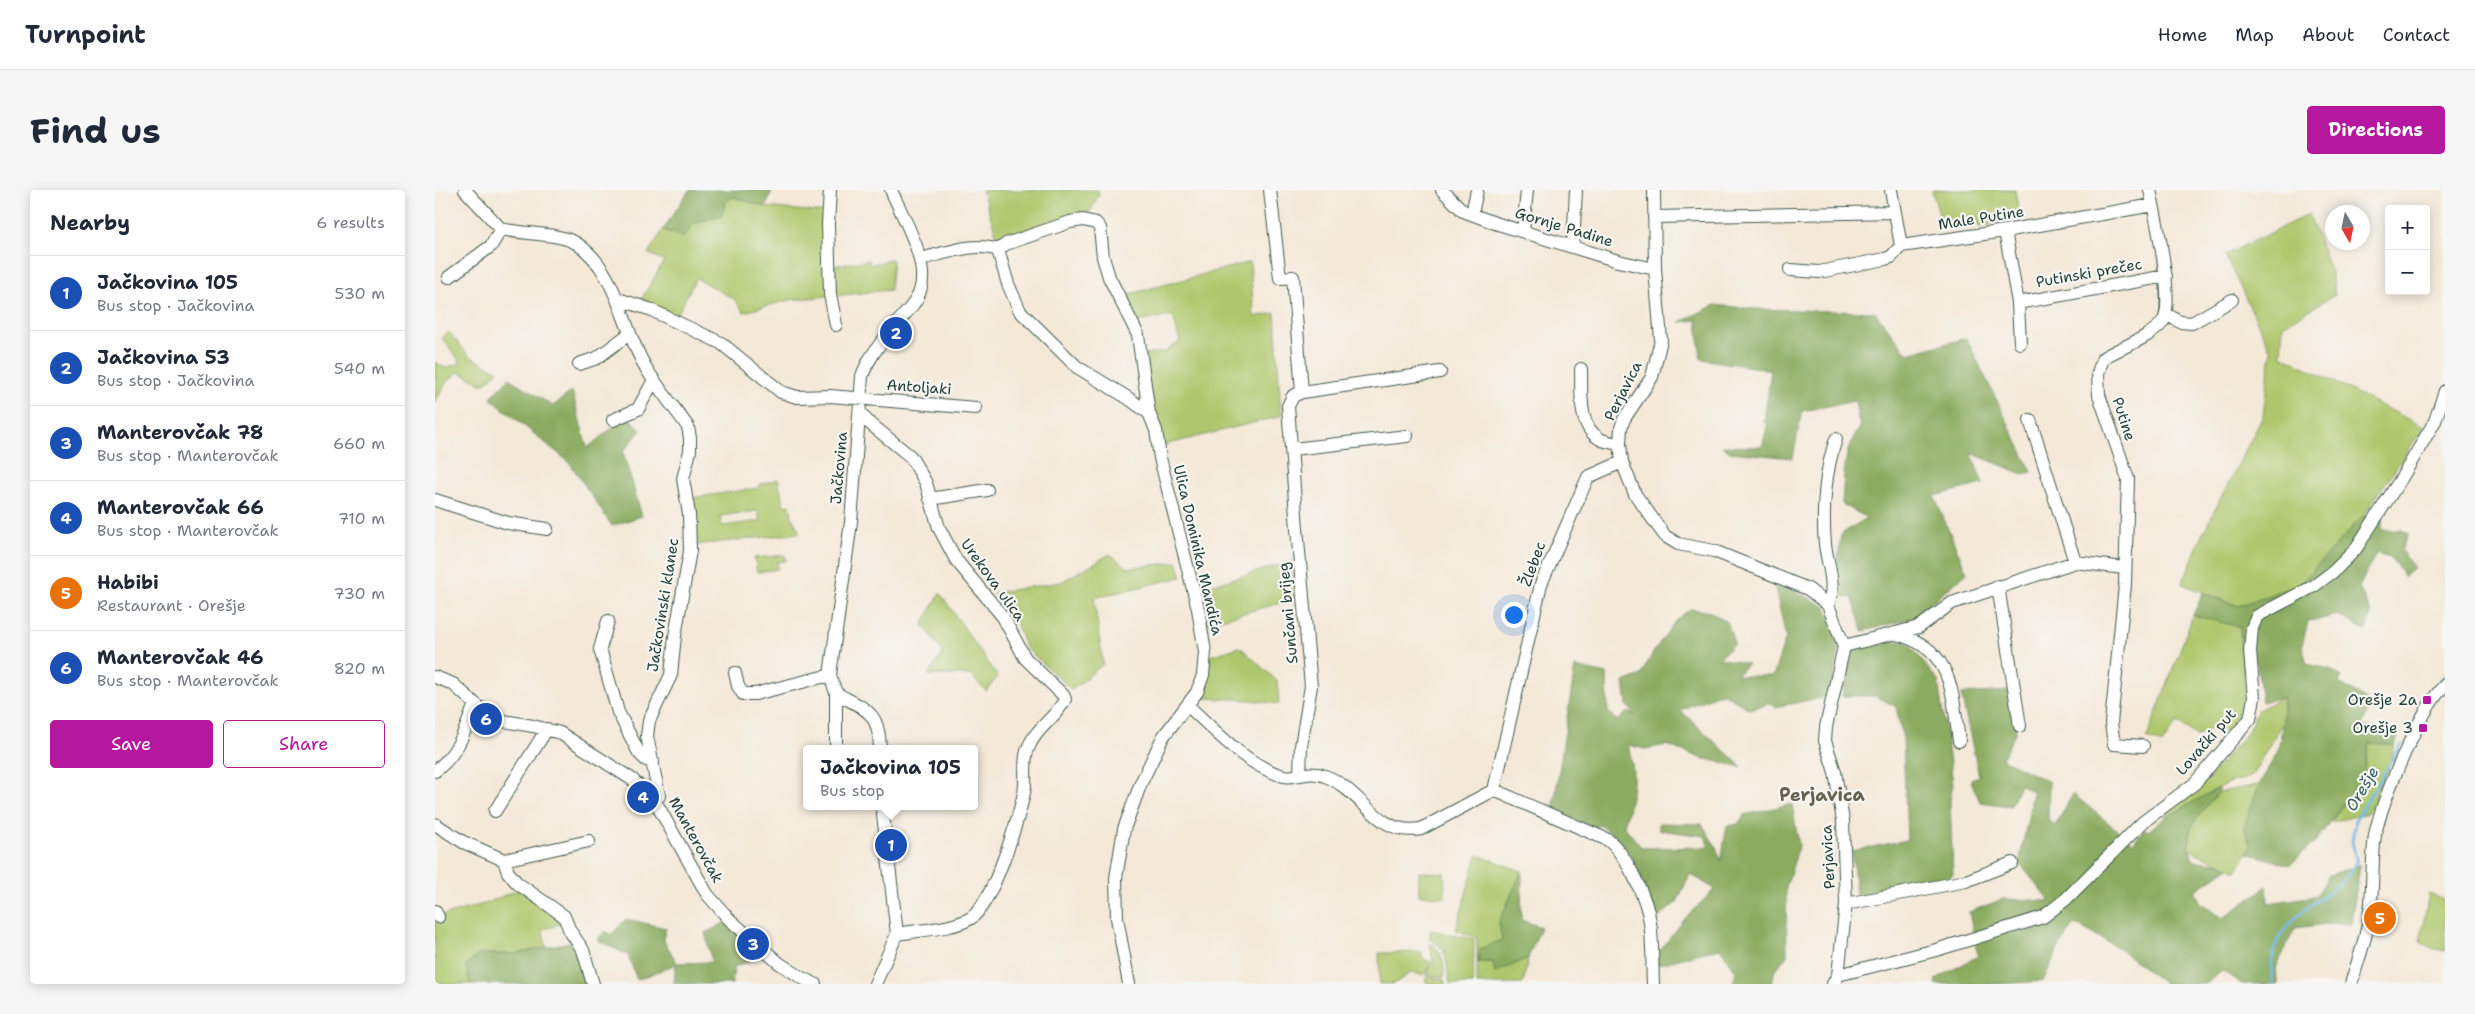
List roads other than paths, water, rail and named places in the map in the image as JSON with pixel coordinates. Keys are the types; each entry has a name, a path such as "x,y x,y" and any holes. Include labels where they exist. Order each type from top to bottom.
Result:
{"street":[{"path":"449,277 491,246 501,229 465,190"},
{"path":"830,190 828,224 830,294 836,325"},
{"name":"Jačkovina","path":"836,745 836,693 830,675 851,522 862,376 867,361 920,293 923,270 921,259 891,190"},
{"path":"1270,190 1279,278 1293,277 1302,392 1440,372"},
{"name":"Gornje Padine","path":"1443,190 1463,211 1618,261 1655,269"},
{"path":"1473,214 1477,190"},
{"path":"1523,231 1527,190"},
{"path":"1573,246 1576,190"},
{"name":"Perjavica","path":"1653,190 1655,269 1660,347 1652,377 1625,419 1619,444 1622,462 1635,494 1665,536 1678,544 1714,552 1808,589 1828,604"},
{"path":"1891,190 1901,246"},
{"path":"2150,190 2166,276 2167,314 2180,322 2192,323 2232,300"},
{"name":"Male Putine","path":"1790,270 1819,272 1885,259 1891,257 1901,246 2005,231 2153,205"},
{"path":"1654,218 1895,212"},
{"name":"Ulica Dominika Mandića","path":"998,250 1007,244 1069,222 1083,220 1096,223 1100,228 1103,257 1109,276 1138,335 1149,413 1156,430 1165,481 1183,544 1205,652 1203,675 1197,692 1163,737 1141,783 1124,829 1116,878 1117,918 1129,984"},
{"name":"Jačkovinski klanec","path":"501,229 575,243 589,256 618,299 629,334 646,368 688,427 691,438 690,451 683,479 691,532 690,551 675,636 671,675 649,721 647,736 659,796 655,801"},
{"name":"Putinski prečec","path":"2005,231 2018,303 2021,343"},
{"path":"921,259 972,248 991,247 998,250 1008,284 1020,311 1077,367 1149,413"},
{"name":"Putinski prečec","path":"2018,303 2166,276"},
{"name":"Antoljaki","path":"618,299 649,309 721,343 786,395 830,396 860,406 910,401 976,408"},
{"name":"Putine","path":"2143,746 2114,744 2111,723 2125,585 2128,479 2106,420 2099,395 2098,374 2103,358 2150,332 2163,322 2167,314"},
{"path":"579,364 597,358 629,334"},
{"path":"1581,370 1584,420 1597,436 1603,440 1619,444"},
{"path":"613,420 638,409 654,380"},
{"name":"Lovački put","path":"1836,980 2043,917 2073,893 2143,822 2194,784 2250,719 2254,698 2250,651 2252,628 2257,616 2314,586 2334,571 2355,550 2404,474 2435,421 2445,391"},
{"name":"Sunčani brijeg","path":"1300,774 1301,746 1311,686 1297,530 1289,403 1293,396 1302,392"},
{"name":"Urekova ulica","path":"860,406 867,422 911,457 926,482 939,528 956,560 1003,617 1025,658 1065,699 1043,724 1030,745 1025,761 1024,793 996,878 978,910 963,921 897,934"},
{"path":"2030,420 2075,562"},
{"path":"1293,449 1407,436"},
{"path":"1836,439 1825,499 1825,544 1833,586 1828,604 1844,646 1919,627 1952,602 2075,562 2124,568"},
{"name":"Žlebec","path":"1494,790 1531,624 1548,564 1588,477 1622,462"},
{"path":"930,500 987,490"},
{"path":"435,500 508,523 547,529"},
{"path":"1998,586 2020,726"},
{"path":"608,621 600,649 618,712 639,752 645,760 653,762"},
{"path":"1892,634 1911,638 1931,650 1944,668 1951,682 1959,741"},
{"name":"Perjavica","path":"1836,980 1847,904 1843,821 1835,772 1825,741 1826,727 1844,646"},
{"path":"735,673 738,686 743,694 755,694 830,675"},
{"name":"Manterovčak","path":"435,677 453,684 474,706 499,722 547,729 560,733 633,780 655,801 707,894 729,919 760,947 802,978 815,984"},
{"path":"2351,984 2369,919 2375,835 2386,796 2428,707 2445,685"},
{"path":"836,693 871,713 879,730 880,745"},
{"path":"1187,705 1228,742 1263,768 1289,777 1310,773 1325,776 1385,823 1410,830 1428,827 1452,811 1494,790 1608,840 1620,850 1648,912 1653,984"},
{"path":"435,771 446,762 461,742 474,706"},
{"path":"495,811 547,729"},
{"path":"875,984 897,934 882,810"},
{"path":"435,824 463,842 504,860 589,841"},
{"path":"504,860 508,872 517,883 564,916 570,931 583,950 593,984"},
{"name":"Perjavica","path":"1847,904 1966,881 2012,863"}],"waterway":[{"name":"Orešje","path":"2415,719 2426,695 2445,676"},
{"name":"Orešje","path":"2273,984 2272,965 2275,948 2281,935 2290,923 2344,879 2357,863 2352,842 2355,821 2402,744"}],"place":[{"name":"Jačkovina 53","path":"896,333"},
{"name":"Orešje 2a","path":"2427,700"},
{"name":"Manterovčak 46","path":"486,719"},
{"name":"Orešje 3","path":"2423,728"},
{"name":"Manterovčak 66","path":"643,797"},
{"name":"Jačkovina 105","path":"891,845"},
{"name":"Habibi","path":"2380,918"},
{"name":"Manterovčak 78","path":"753,944"}],"district":[{"name":"Perjavica","path":"1822,795"}]}
